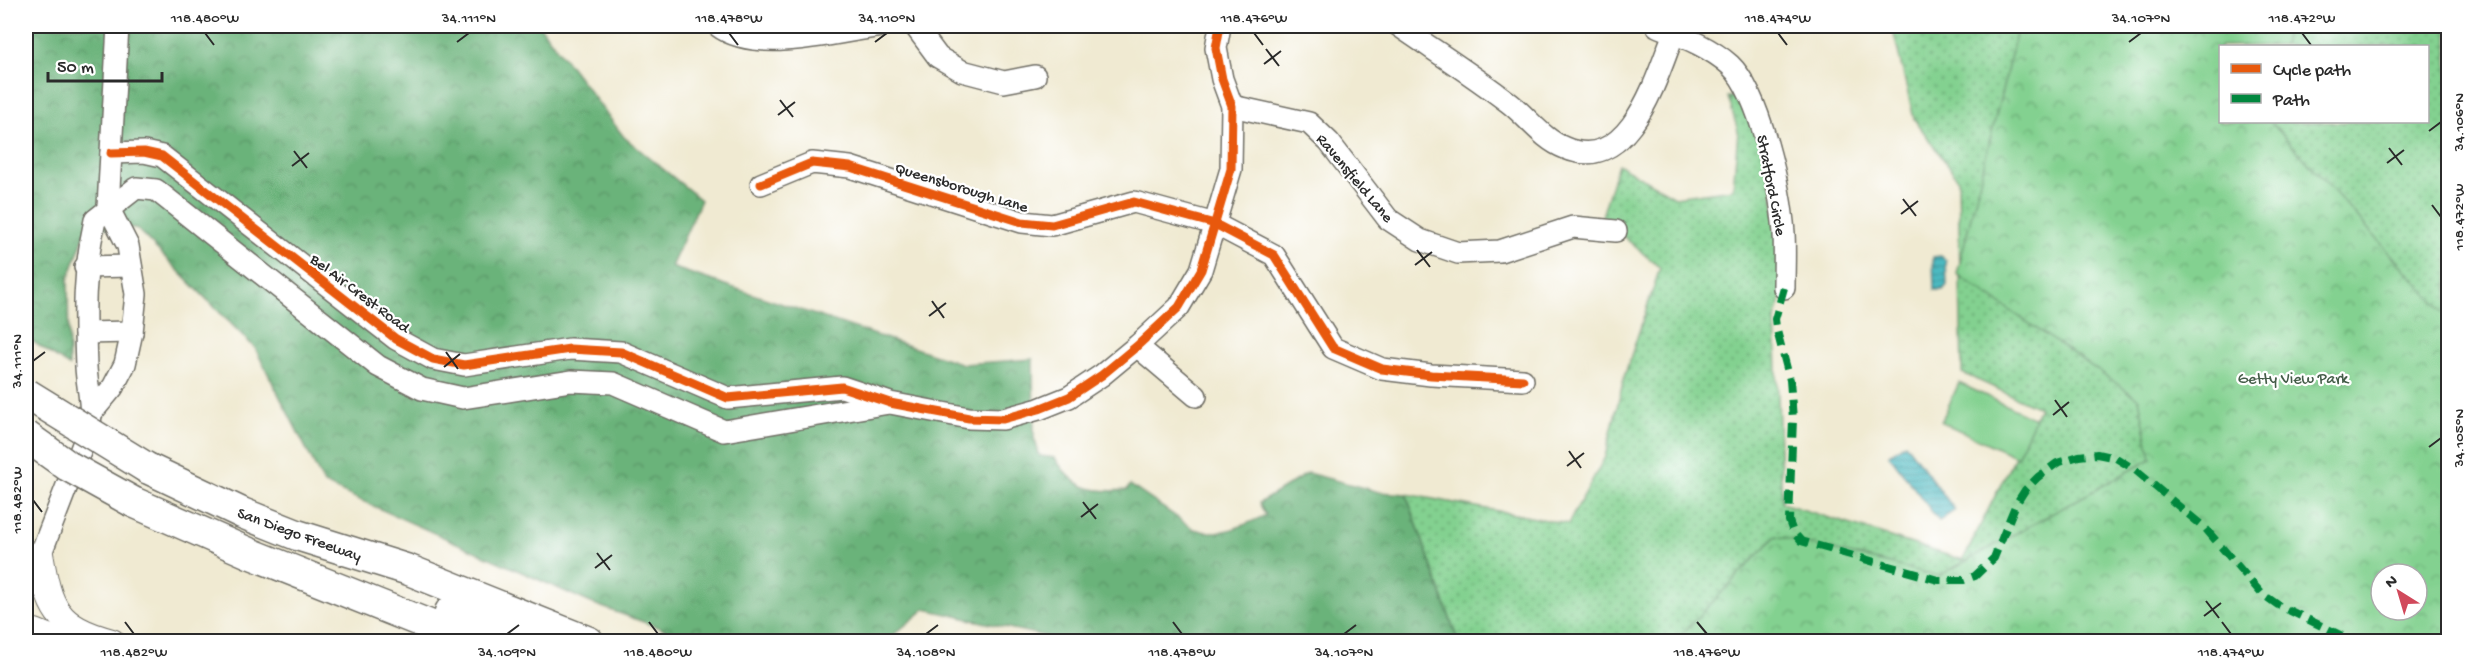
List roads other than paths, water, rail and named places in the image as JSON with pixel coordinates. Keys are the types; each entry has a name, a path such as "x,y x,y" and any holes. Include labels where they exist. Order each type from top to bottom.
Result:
{"highway":[{"name":"San Diego Freeway","path":"26,393 147,468 199,494 286,530 408,570 589,642"},
{"path":"26,436 130,509 249,553 472,642"},
{"path":"26,455 218,558 428,642"},
{"path":"408,570 425,602 521,642"}],"main road":[{"path":"33,561 57,612 75,626 112,642"},
{"path":"26,632 35,632 60,642"}],"street":[{"name":"Bel Air Crest Road","path":"93,411 113,387 121,371 132,332 136,294 128,246 108,207 118,26"},
{"path":"718,26 725,31 764,41 881,26"},
{"path":"915,26 938,57 962,71 1004,82 1035,76"},
{"name":"Bel Air Crest Road","path":"111,153 144,152 162,156 396,339 433,359 464,365 570,349 621,352 728,398 842,387 890,403 969,418 1003,419 1039,409 1068,397 1102,375 1179,307 1201,270 1231,169 1232,106 1222,80 1216,48 1220,26"},
{"path":"1399,26 1510,102 1550,140 1563,148 1578,152 1604,148 1620,140 1637,122 1666,29"},
{"name":"Stratford Circle","path":"1666,29 1698,44 1730,65 1750,96 1765,133 1784,232 1784,288"},
{"name":"Ravensfield Lane","path":"1232,106 1309,123 1329,142 1388,219 1420,240 1458,253 1500,251 1573,227 1616,231"},
{"name":"Queensborough Lane","path":"761,184 812,163 850,167 1022,222 1052,225 1134,202 1215,224 1274,255 1333,348 1382,369 1431,375 1523,380"},
{"name":"Bel Air Crest Road","path":"26,592 33,561 90,426 93,411 87,388 85,267 95,220 108,207 136,188 156,190 378,366 422,389 463,398 571,381 613,383 724,431 890,403"},
{"path":"85,267 131,266"},
{"path":"85,333 132,332"},
{"path":"1137,346 1196,396"}],"water":[{"path":"1941,256 1946,260 1947,285 1943,290 1934,290 1933,257"},
{"path":"1905,443 1955,510 1939,521 1889,455"}],"park label":[{"name":"Getty View Park","path":"2293,377"}]}
